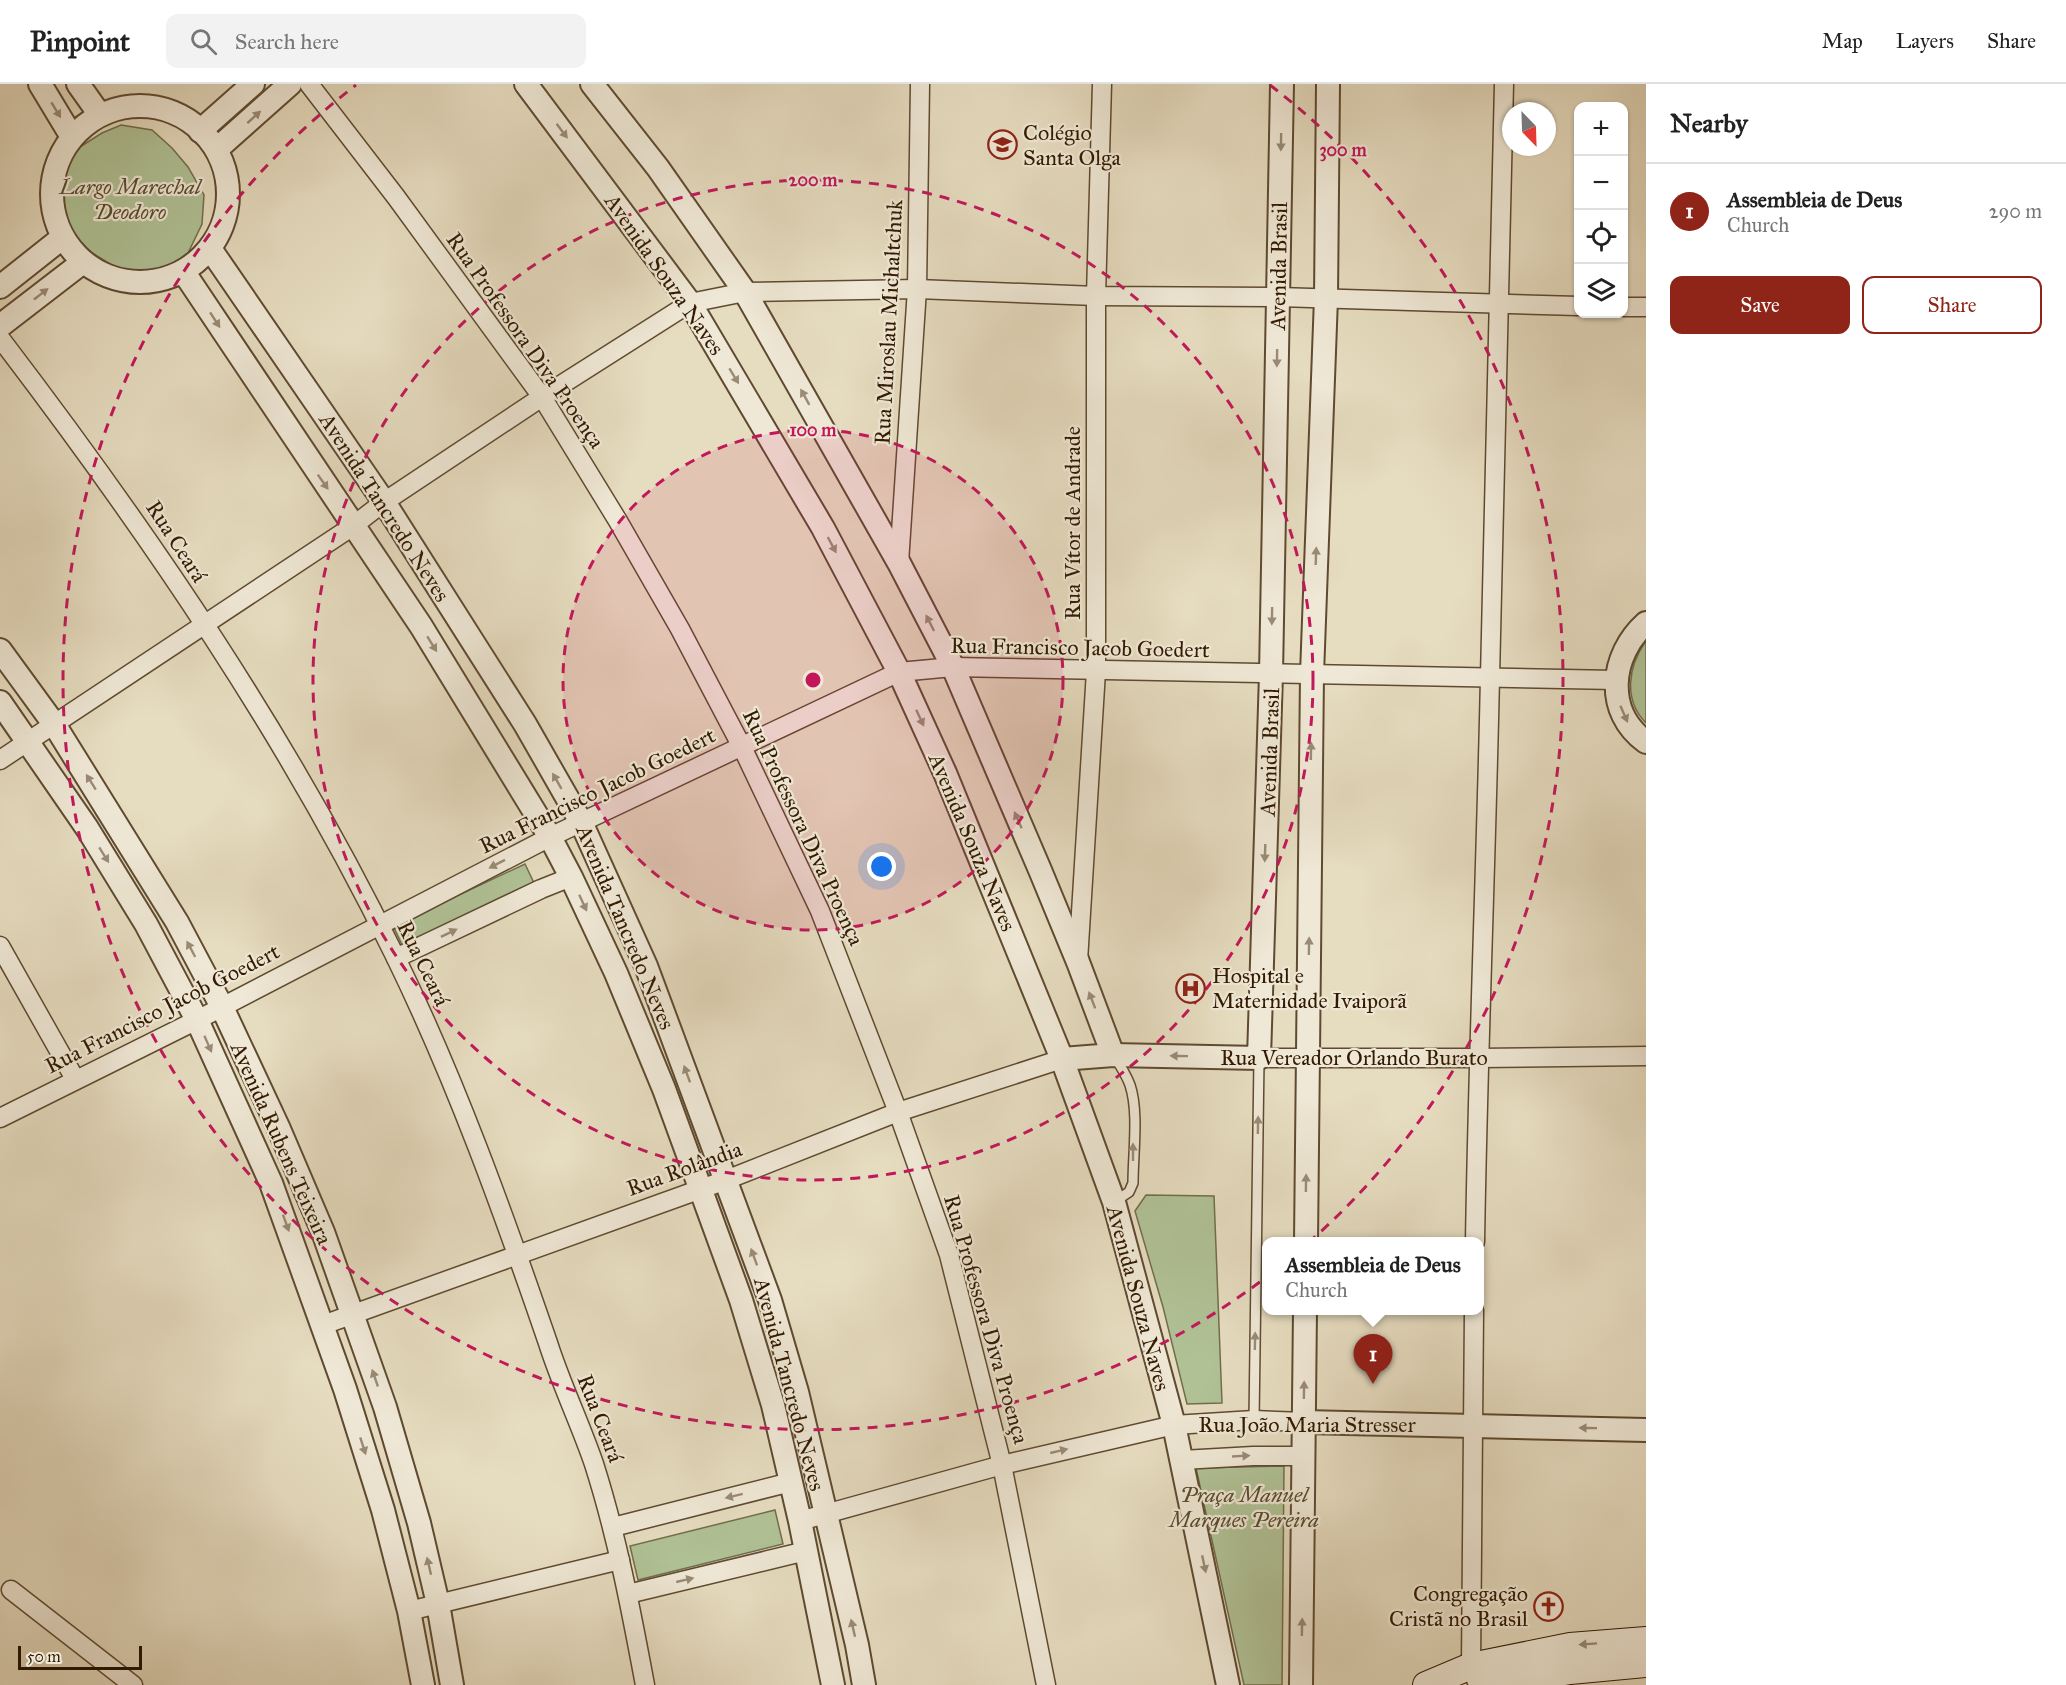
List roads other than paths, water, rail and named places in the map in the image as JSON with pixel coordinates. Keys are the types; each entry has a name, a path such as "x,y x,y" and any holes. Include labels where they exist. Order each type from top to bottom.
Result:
{"main road":[{"path":"1426,1685 1474,1676 1570,1646 1646,1640"},
{"path":"1488,1685 1570,1671 1646,1664"}],"street":[{"path":"40,84 72,137"},
{"path":"78,84 100,115"},
{"path":"200,131 253,84"},
{"path":"217,149 290,84"},
{"name":"Rua Professora Diva Proença","path":"309,84 396,197 542,397 618,521 680,629 742,747 820,911 898,1112 949,1255 1002,1465 1046,1685"},
{"name":"Avenida Souza Naves","path":"526,84 690,303 823,528 899,672 945,773 1062,1059 1114,1202 1174,1425 1228,1685"},
{"path":"592,84 658,168 745,292 899,563 952,667 1078,962 1113,1055"},
{"name":"Rua Miroslau Michaltchuk","path":"899,563 917,289 920,84"},
{"name":"Rua Vítor de Andrade","path":"1078,962 1096,671 1096,296 1102,84"},
{"name":"Avenida Brasil","path":"1259,1058 1271,674 1282,84"},
{"name":"Avenida Brasil","path":"1306,1237 1312,674 1326,298 1328,84"},
{"path":"1475,1237 1504,84"},
{"path":"133,106 167,109 200,131 217,149 229,186 224,224 211,250 183,271 149,282 114,279 83,262 62,238 51,204 55,168 72,137 100,115 133,106"},
{"path":"0,287 62,238"},
{"name":"Avenida Tancredo Neves","path":"211,250 384,502 525,724 581,822 646,966 770,1300 797,1392 864,1685"},
{"path":"0,326 83,262"},
{"name":"Avenida Tancredo Neves","path":"183,271 421,626 550,837 616,973 702,1188 745,1310 773,1405 800,1521 833,1685"},
{"path":"0,760 353,526 384,502 542,397 690,303 745,292 917,289 1096,296 1278,297 1574,306"},
{"path":"1628,307 1646,307"},
{"name":"Rua Ceará","path":"0,338 133,517 270,729 322,816 396,958 427,1023 476,1143 555,1365 592,1460 613,1527 645,1685"},
{"path":"1646,623 1625,649 1620,659 1616,680 1619,703 1628,724 1646,742"},
{"name":"Avenida Rubens Teixeira","path":"0,650 54,724 177,922 221,1005 279,1129 323,1232 353,1313 394,1439 419,1522 438,1604 452,1685"},
{"name":"Rua Francisco Jacob Goedert","path":"0,1118 197,1020 221,1005 550,837 899,672 952,667 1616,680"},
{"name":"Avenida Rubens Teixeira","path":"0,702 87,828 146,924 197,1020 271,1183 323,1325 383,1510 409,1611 423,1685"},
{"path":"396,958 571,877"},
{"path":"0,946 75,1079"},
{"name":"Rua Vereador Orlando Burato","path":"1062,1059 1113,1055 1259,1058 1646,1056"},
{"name":"Rua Rolândia","path":"323,1325 726,1180 898,1112 1062,1059"},
{"path":"1301,1685 1305,1315"},
{"path":"1474,1315 1472,1426 1474,1676"},
{"name":"Rua João Maria Stresser","path":"800,1521 1002,1465 1174,1425 1254,1420 1646,1430"},
{"name":"Rua João Maria Stresser","path":"1182,1460 1304,1456"},
{"path":"613,1527 791,1482"},
{"path":"628,1594 806,1551"},
{"path":"409,1611 620,1560"},
{"path":"11,1590 133,1685"}],"lane":[{"path":"1113,1055 1128,1080 1134,1107 1133,1183 1129,1192 1114,1202"},
{"name":"Avenida Brasil","path":"1254,1420 1259,1058"}],"place":[{"name":"Colégio Santa Olga","path":"1002,145"},
{"name":"Hospital e Maternidade Ivaiporã","path":"1191,988"},
{"name":"Assembleia de Deus","path":"1373,1384"},
{"name":"Congregação Cristã no Brasil","path":"1549,1606"}],"park label":[{"name":"Largo Marechal Deodoro","path":"130,198"},
{"name":"Praça Manuel Marques Pereira","path":"1244,1506"}]}
